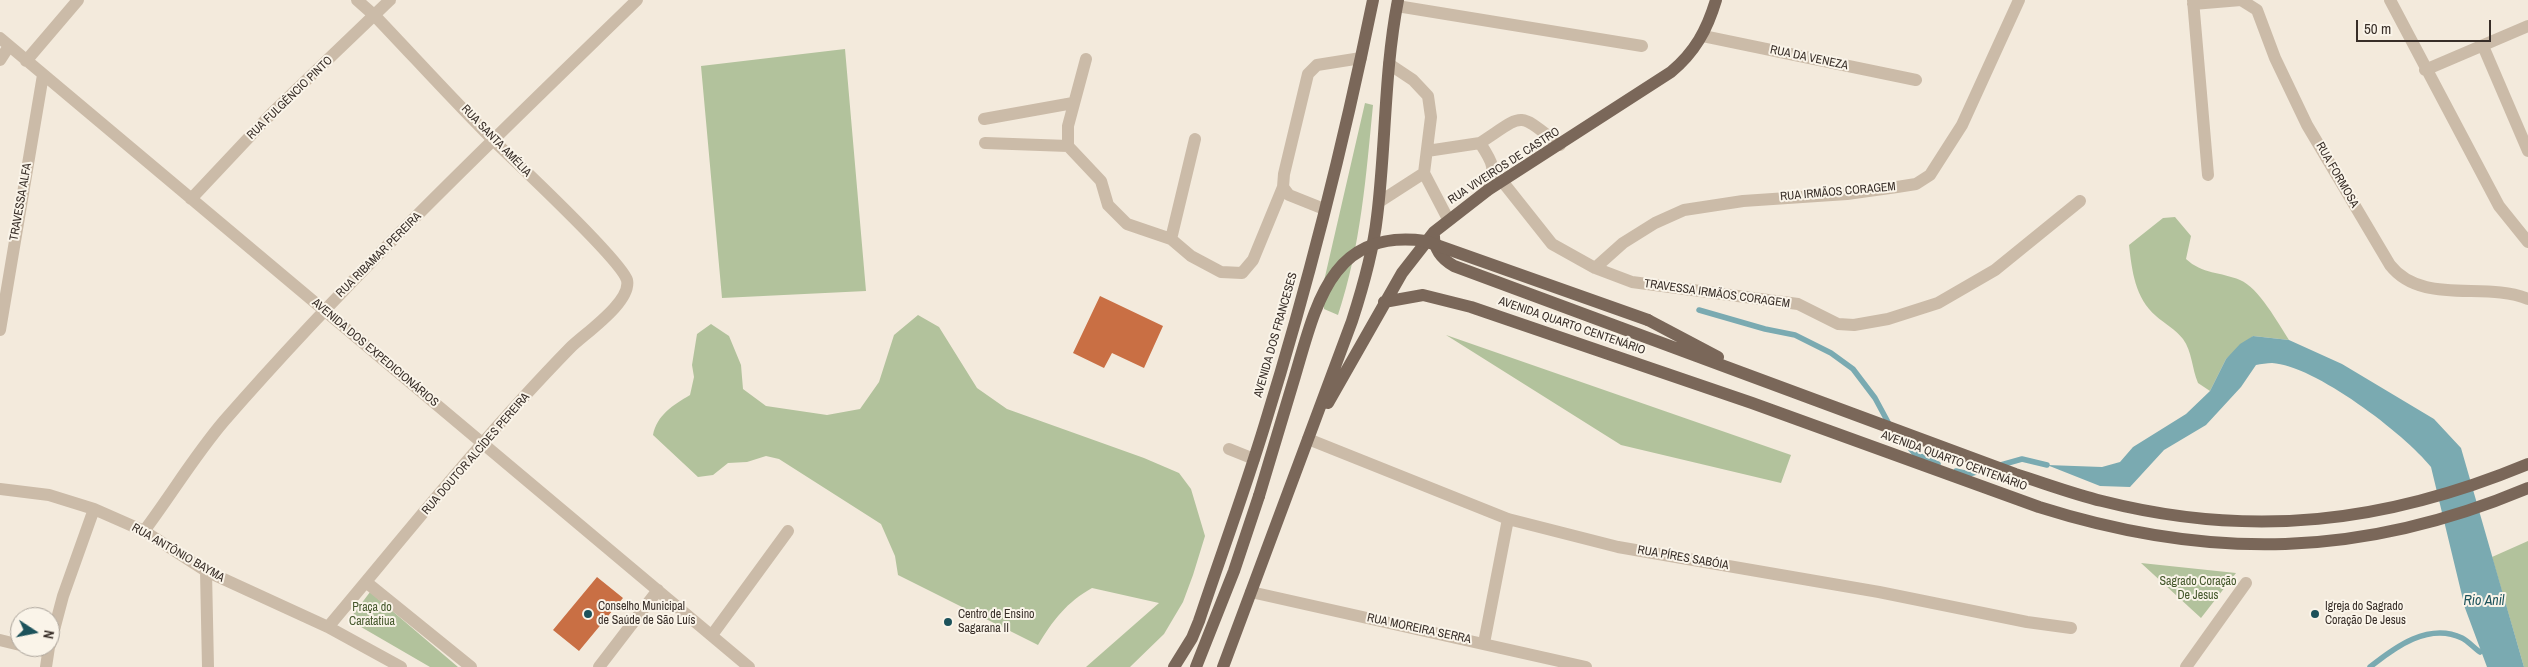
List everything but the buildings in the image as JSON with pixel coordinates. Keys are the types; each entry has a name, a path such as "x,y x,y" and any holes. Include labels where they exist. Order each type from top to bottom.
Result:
{"main road":[{"name":"AVENIDA DOS FRANCESES","path":"1174,667 1183,654 1199,621 1254,459 1288,346 1324,209 1361,58 1373,0"},
{"name":"RUA VIVEIROS DE CASTRO","path":"1308,439 1384,302 1413,257 1434,232 1448,219 1488,190 1671,72 1685,60 1703,36 1716,0"},
{"path":"1223,667 1362,290 1374,241 1379,202 1389,64 1398,3"},
{"name":"AVENIDA QUARTO CENTENÁRIO","path":"1434,232 1434,244 1437,251 1454,266 1762,381 2064,490 2145,510 2202,518 2266,522 2357,516 2423,501 2528,464"},
{"path":"1196,667 1234,571 1259,496 1315,308 1338,268 1355,253 1368,246 1393,239 1425,241 1648,320 1762,381"},
{"name":"AVENIDA QUARTO CENTENÁRIO","path":"1384,302 1412,296 1444,298 1752,403 2079,520 2145,535 2200,543 2288,545 2364,538 2429,524 2528,488"}],"street":[{"path":"26,61 78,0"},
{"name":"RUA SANTA AMÉLIA","path":"357,0 375,16 493,140 606,253 626,277 627,286"},
{"name":"RUA FULGÊNCIO PINTO","path":"191,199 271,114 390,0"},
{"name":"RUA RIBAMAR PEREIRA","path":"144,531 223,423 325,311 493,140 637,0"},
{"name":"RUA IRMÃOS CORAGEM","path":"1595,268 1623,243 1655,223 1684,210 1742,201 1847,194 1916,184 1930,175 1962,125 2020,0"},
{"name":"RUA FORMOSA","path":"2208,176 2193,2 2241,0 2257,10 2275,58 2307,125 2390,265 2401,277 2417,284 2444,289 2496,291 2517,294 2528,299"},
{"path":"2390,0 2425,70 2499,206 2528,242"},
{"path":"1398,3 1642,46"},
{"path":"2425,70 2528,26"},
{"name":"RUA DA VENEZA","path":"1703,36 1916,80"},
{"path":"0,60 4,42"},
{"name":"AVENIDA DOS EXPEDICIONÁRIOS","path":"4,42 749,667"},
{"path":"2484,46 2528,151"},
{"path":"1086,59 1068,126 1068,146 1102,182 1108,205 1127,224 1171,239 1190,256 1221,272 1242,273 1253,260 1283,187 1284,174 1310,70 1317,65 1361,58"},
{"path":"1389,64 1413,80 1428,96 1431,117 1424,173 1448,219"},
{"name":"TRAVESSA ALFA","path":"0,330 43,74"},
{"path":"984,119 1073,103"},
{"path":"1427,150 1480,143 1518,118 1526,119 1560,145"},
{"path":"1171,239 1195,139"},
{"path":"986,143 1068,146"},
{"path":"1480,143 1493,163 1494,175 1488,190"},
{"path":"1379,202 1424,173"},
{"name":"TRAVESSA IRMÃOS CORAGEM","path":"1502,182 1552,244 1595,268 1632,282 1798,304 1838,324 1854,325 1888,319 1938,303 1995,270 2080,201"},
{"path":"1283,187 1289,195 1324,209"},
{"name":"RUA DOUTOR ALCÍDES PEREIRA","path":"328,627 483,443 571,346 609,314 620,301 627,286"},
{"name":"RUA PÍRES SABÓIA","path":"1308,439 1508,519 1618,547 1869,591 2027,622 2071,628"},
{"path":"1229,449 1254,459"},
{"name":"RUA ANTÔNIO BAYMA","path":"0,488 48,495 94,509 144,531 206,571 328,627 401,667"},
{"path":"60,607 94,509"},
{"path":"1484,643 1508,519"},
{"path":"712,635 788,531"},
{"path":"206,571 208,667"},
{"path":"366,582 471,667"},
{"path":"2186,667 2246,583"},
{"path":"599,667 658,590"},
{"name":"RUA MOREIRA SERRA","path":"1251,592 1586,667"}],"green space":[{"path":"845,49 866,291 722,298 701,66"},
{"path":"1365,103 1373,105 1365,184 1352,263 1338,315 1324,309 1324,281"},
{"path":"2175,217 2191,236 2186,259 2199,267 2233,277 2247,284 2268,307 2289,340 2253,336 2226,359 2210,391 2198,383 2188,349 2183,339 2156,316 2143,301 2133,274 2129,245 2163,218"},
{"path":"918,315 939,327 977,388 1007,409 1144,458 1179,473 1191,489 1205,536 1193,575 1183,602 1164,634 1130,667 1086,667 1159,603 1092,588 1075,599 1061,612 1038,645 898,575 895,556 881,524 779,459 766,456 747,462 728,463 713,475 698,477 653,435 662,416 690,395 694,377 692,365 697,334 711,324 729,336 741,365 743,389 766,406 827,415 860,409 879,382 894,335"},
{"path":"1446,335 1791,455 1781,483 1621,445"},
{"path":"2528,541 2528,667 2524,667 2492,557"},
{"name":"Sagrado Coração De Jesus","path":"2141,563 2236,573 2201,618"},
{"name":"Praça do Caratatiua","path":"370,592 458,667 430,667 349,620"}],"water":[{"name":"Rio Anil","path":"2253,336 2289,340 2342,364 2434,419 2461,448 2524,667 2487,667 2465,608 2431,467 2401,437 2358,403 2311,375 2272,363 2256,365 2241,387 2206,425 2164,450 2130,487 2100,486 2047,465 2102,467 2120,462 2133,447 2186,414 2210,391 2226,359 2240,344"}],"waterway":[{"path":"1699,310 1765,329 1795,335 1831,353 1853,369 1875,398 1889,424"},
{"path":"1897,433 1914,453 1938,464"},
{"path":"1956,471 1969,474 2022,459 2047,465"},
{"path":"2370,667 2401,645 2413,639 2437,633 2450,634 2462,638 2480,652"}],"place":[{"name":"Conselho Municipal de Saúde de São Luís","path":"588,614"},
{"name":"Igreja do Sagrado Coração De Jesus","path":"2315,614"},
{"name":"Centro de Ensino Sagarana II","path":"948,622"}]}
